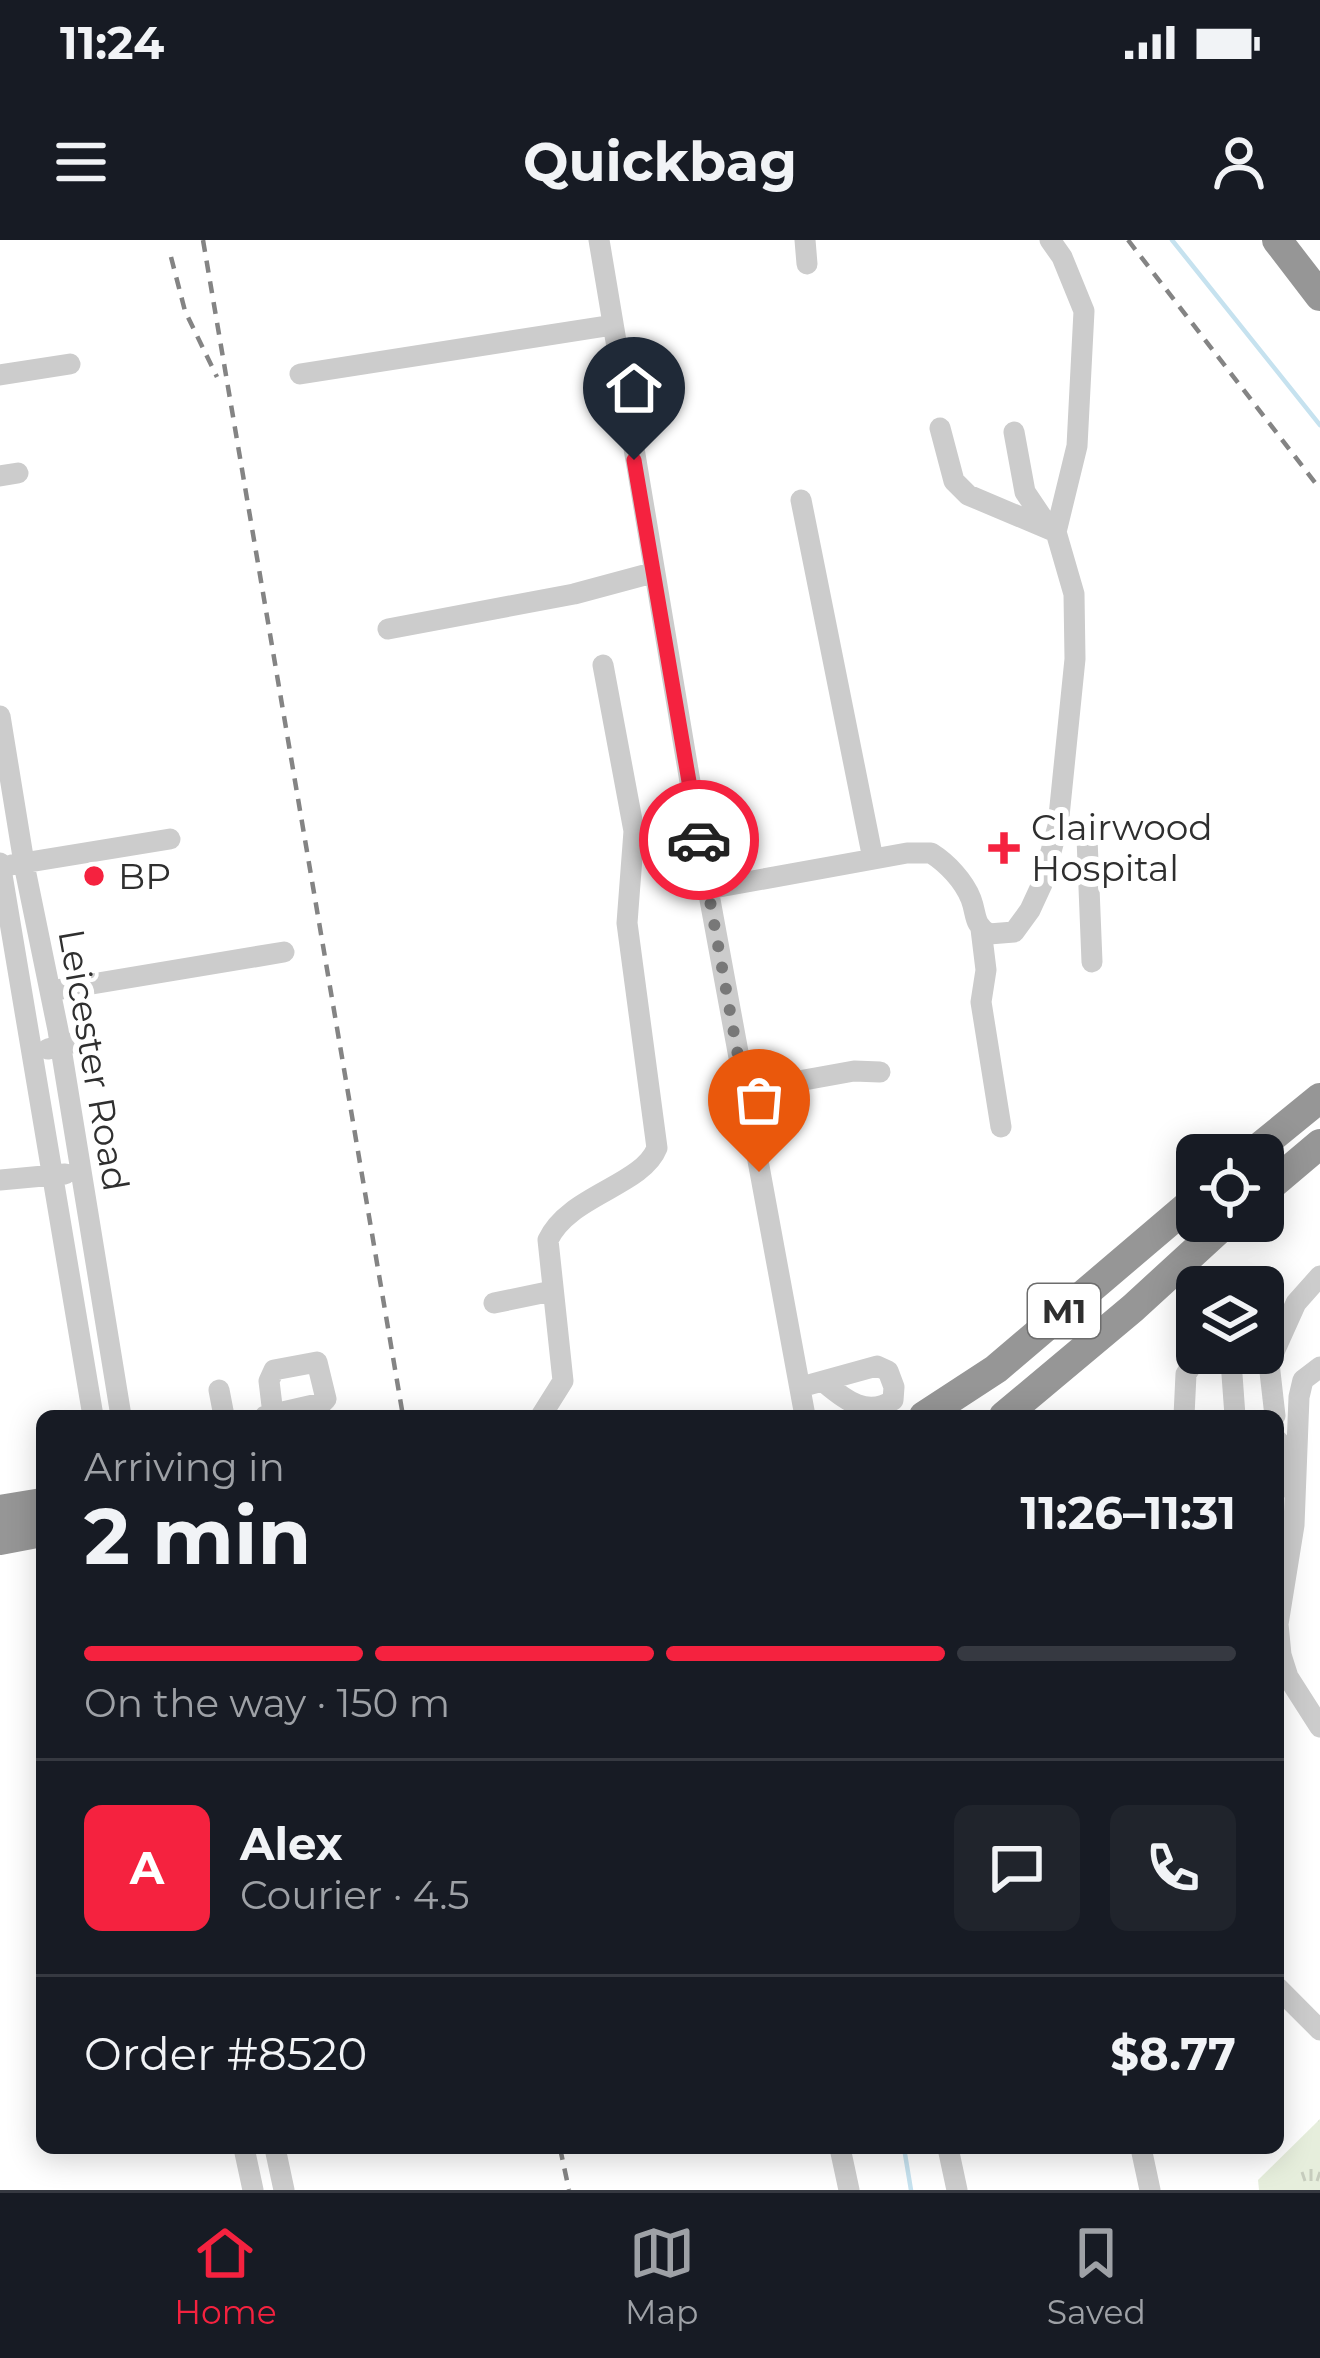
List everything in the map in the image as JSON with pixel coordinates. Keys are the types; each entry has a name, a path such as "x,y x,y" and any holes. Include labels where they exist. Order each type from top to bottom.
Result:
{"highway":[{"path":"1277,240 1320,296"},
{"path":"1276,1134 1320,1098"},
{"path":"1284,1174 1320,1144"},
{"name":"M1","path":"933,1410 997,1369 1176,1216"},
{"name":"M1","path":"1011,1410 1205,1242"},
{"path":"0,1510 36,1503"},
{"path":"0,1540 36,1533"}],"street":[{"path":"599,240 707,889 804,1410"},
{"path":"805,240 807,264"},
{"path":"1050,240 1079,297 1084,332 1077,446 1053,531"},
{"path":"300,374 613,326"},
{"path":"0,376 70,364"},
{"path":"940,428 954,481 968,495 1053,531"},
{"path":"981,929 1005,934 1023,923 1042,884 1058,826 1076,626 1074,594 1053,531 1024,492 1014,432"},
{"path":"801,500 874,859"},
{"path":"388,628 574,594 652,573"},
{"path":"545,1410 563,1381 548,1240 557,1221 644,1165 657,1148 627,923 634,831 603,665"},
{"name":"Leicester Road","path":"0,716 10,985 32,1050 92,1410"},
{"path":"1058,826 1082,829 1088,838 1092,962"},
{"path":"8,864 170,839"},
{"path":"707,889 874,859 931,853 944,861 972,900 981,929 986,970 981,1002 1001,1127"},
{"name":"Leicester Road","path":"8,864 48,984 121,1410"},
{"path":"10,985 284,952"},
{"path":"32,1050 61,1048 88,1039"},
{"path":"743,1091 880,1072"},
{"path":"0,1180 81,1172"},
{"path":"1284,1328 1295,1303 1320,1276"},
{"path":"494,1303 552,1291"},
{"path":"1284,1587 1294,1525 1286,1488 1299,1397 1303,1380 1320,1367"},
{"path":"1184,1410 1189,1374"},
{"path":"1232,1374 1234,1410"},
{"path":"1270,1374 1274,1410"},
{"path":"801,1387 825,1383"},
{"path":"219,1390 223,1410"},
{"path":"1284,1666 1320,1727"},
{"path":"1284,1994 1318,2026"},
{"path":"245,2154 253,2190"},
{"path":"276,2154 284,2190"},
{"path":"841,2154 849,2190"},
{"path":"949,2154 957,2190"},
{"path":"1143,2154 1146,2189"}],"green space":[{"path":"1320,2119 1320,2190 1259,2190 1258,2180"}],"waterway":[{"path":"1172,240 1320,425"},
{"path":"905,2154 911,2190"}],"railway":[{"path":"203,240 402,1410"},
{"path":"1128,240 1320,489"},
{"path":"171,257 185,311 217,377"},
{"path":"561,2154 569,2190"}],"way so far":[{"path":"699,840 759,1172"}],"place":[{"name":"Clairwood Hospital","path":"1004,848"},
{"name":"BP","path":"94,876"}],"route":[{"path":"634,460 699,840"}]}
